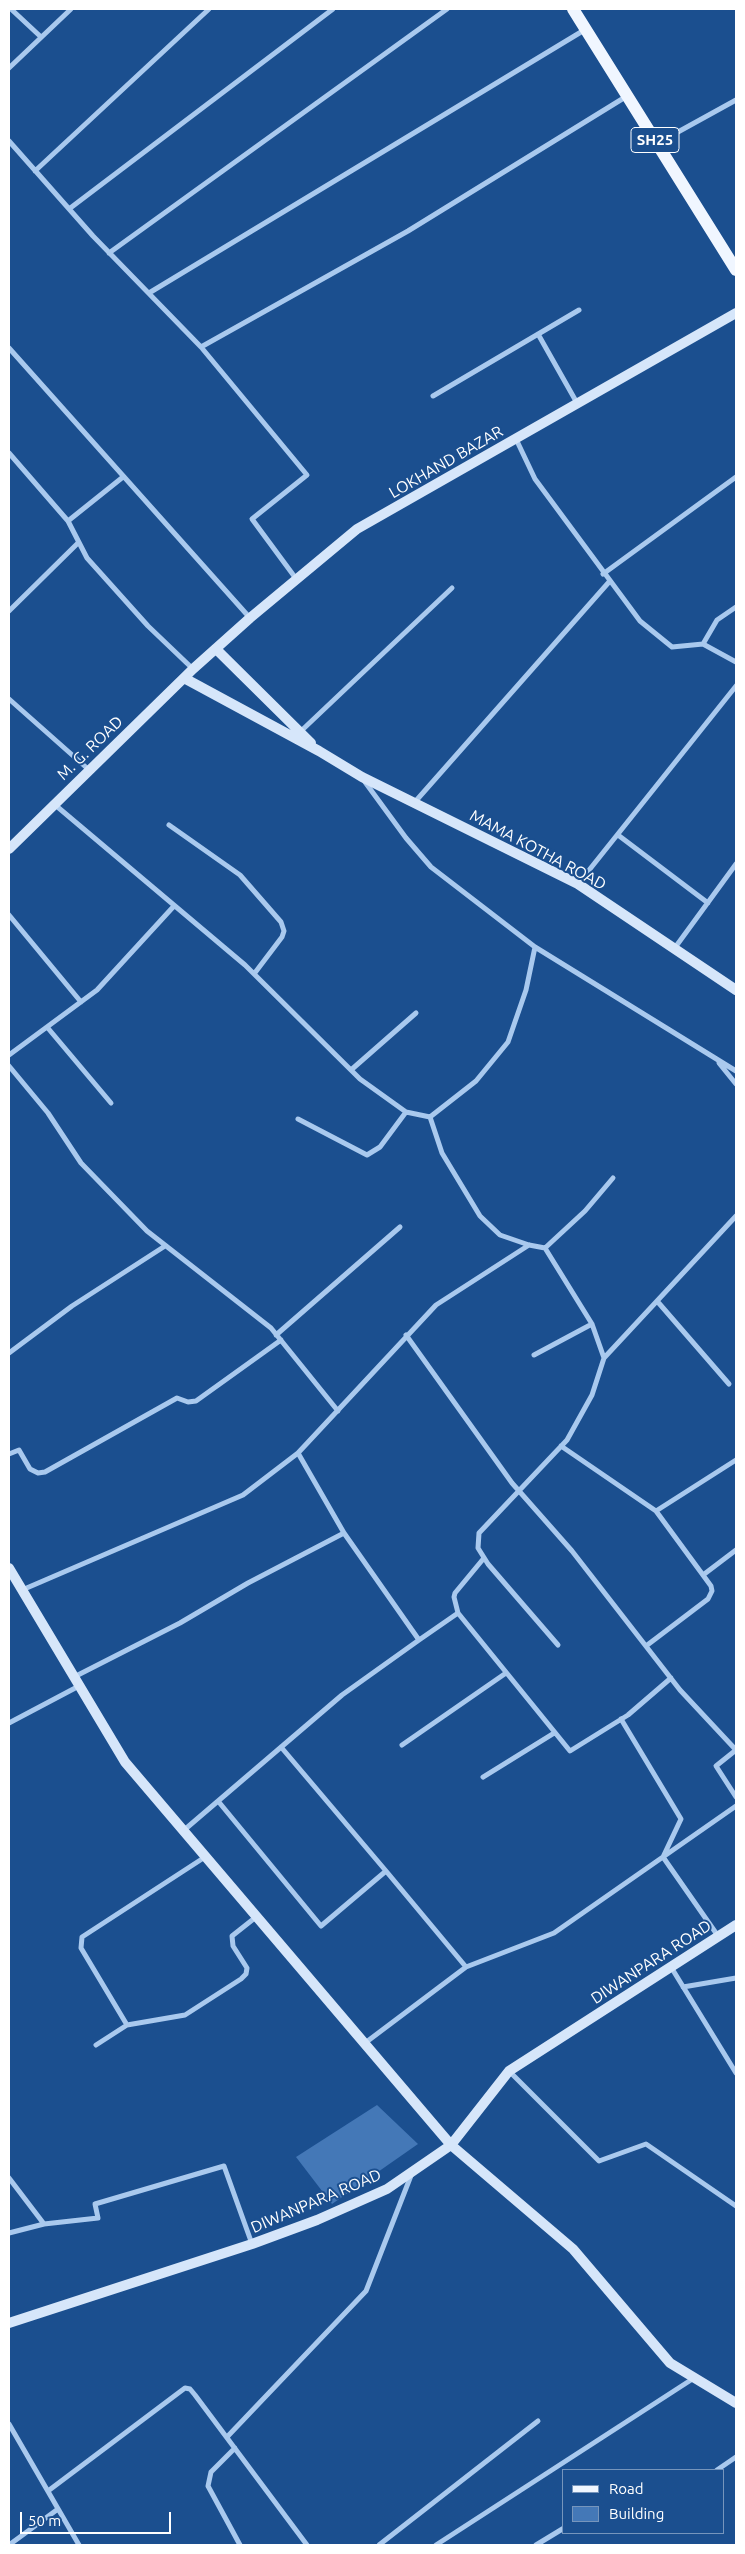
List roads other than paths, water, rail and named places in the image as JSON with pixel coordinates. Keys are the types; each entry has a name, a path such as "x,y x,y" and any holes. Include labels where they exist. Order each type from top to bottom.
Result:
{"main road":[{"name":"SH25","path":"573,9 736,270"}],"street":[{"path":"10,9 41,37"},
{"path":"9,68 71,9"},
{"path":"35,171 210,9"},
{"path":"69,209 334,9"},
{"path":"109,252 447,9"},
{"path":"148,293 586,29"},
{"path":"200,347 408,231 628,96"},
{"path":"657,144 736,100"},
{"path":"9,141 69,209 200,347 307,475 252,519 296,580"},
{"path":"433,396 579,310"},
{"name":"LOKHAND BAZAR","path":"194,670 250,618 358,529 736,313"},
{"path":"538,334 577,404"},
{"path":"9,348 250,618"},
{"path":"516,439 535,479 603,574 640,621 672,647 703,644 736,662"},
{"path":"9,453 68,521 87,558 142,619 194,670"},
{"path":"68,521 124,477"},
{"path":"603,574 736,477"},
{"path":"9,611 79,542"},
{"path":"414,803 609,582"},
{"path":"300,732 452,588"},
{"path":"703,644 717,620 736,606"},
{"name":"MAMA KOTHA ROAD","path":"216,649 319,751"},
{"name":"M. G. ROAD","path":"9,849 88,769 194,670"},
{"name":"MAMA KOTHA ROAD","path":"184,678 319,751 362,777 578,884 736,990"},
{"path":"578,884 736,686"},
{"path":"9,699 88,769"},
{"path":"362,777 406,838 431,867 535,947 736,1071"},
{"path":"54,804 254,974 351,1070 406,1112 430,1117 476,1081 508,1042 526,990 535,947"},
{"path":"170,825 240,875 281,922 284,930 282,936 254,974"},
{"path":"618,835 708,903"},
{"path":"674,949 736,864"},
{"path":"9,1055 81,1002 106,981 174,906"},
{"path":"9,915 81,1002"},
{"path":"351,1070 416,1013"},
{"path":"47,1027 111,1103"},
{"path":"716,1058 736,1084"},
{"path":"9,1066 48,1113 82,1163 147,1231 276,1335 338,1411"},
{"path":"298,1119 366,1155 380,1148 406,1112"},
{"path":"430,1117 442,1153 480,1216 500,1235 529,1245 546,1248 592,1324 604,1358"},
{"path":"546,1248 585,1211 613,1178"},
{"path":"558,1645 484,1558 478,1548 479,1533 518,1489 567,1440 592,1395 604,1358 736,1216"},
{"path":"276,1335 400,1227"},
{"path":"22,1590 243,1495 298,1454 406,1335 436,1305 529,1245"},
{"path":"9,1353 72,1306 165,1246"},
{"path":"657,1301 729,1384"},
{"path":"534,1355 592,1324"},
{"path":"406,1335 518,1489 572,1551 670,1678 736,1750 716,1766 736,1797"},
{"path":"9,1454 19,1450 30,1469 38,1473 45,1472 177,1398 188,1402 196,1401 280,1340"},
{"path":"561,1446 656,1511 711,1586 712,1591 708,1599 646,1646"},
{"path":"298,1454 344,1533 419,1640"},
{"path":"656,1511 736,1460"},
{"path":"9,1723 248,1583 344,1533"},
{"path":"703,1576 736,1550"},
{"path":"484,1558 455,1593 454,1597 458,1613 570,1751 621,1719 670,1678"},
{"path":"9,1568 125,1762 451,2145 573,2249 670,2363 736,2403"},
{"path":"183,1831 342,1695 458,1613"},
{"path":"402,1746 506,1673"},
{"path":"621,1719 681,1820 663,1857"},
{"path":"482,1777 554,1733"},
{"path":"281,1747 466,1967"},
{"path":"218,1801 321,1926 386,1871"},
{"path":"364,2043 466,1967 554,1933 736,1806"},
{"path":"127,2025 81,1948 82,1937 205,1857"},
{"path":"663,1857 718,1936"},
{"path":"96,2045 127,2025 185,2015 241,1980 246,1974 247,1968 233,1946 232,1936 256,1917"},
{"name":"DIWANPARA ROAD","path":"9,2323 252,2244 317,2220 387,2189 451,2145 509,2071 736,1925"},
{"path":"671,1966 736,2073"},
{"path":"683,1987 736,1978"},
{"path":"509,2071 599,2161 646,2144 736,2206"},
{"path":"9,2233 44,2224 98,2218 95,2204 224,2166 252,2244"},
{"path":"227,2437 366,2291 413,2171"},
{"path":"9,2178 44,2224"},
{"path":"436,2545 694,2378"},
{"path":"48,2492 185,2388 190,2389 307,2545"},
{"path":"379,2545 538,2422"},
{"path":"9,2424 79,2545"},
{"path":"234,2448 211,2472 208,2486 240,2545"},
{"path":"718,2469 736,2457"},
{"path":"9,2545 58,2509"},
{"path":"536,2545 562,2529"}]}
